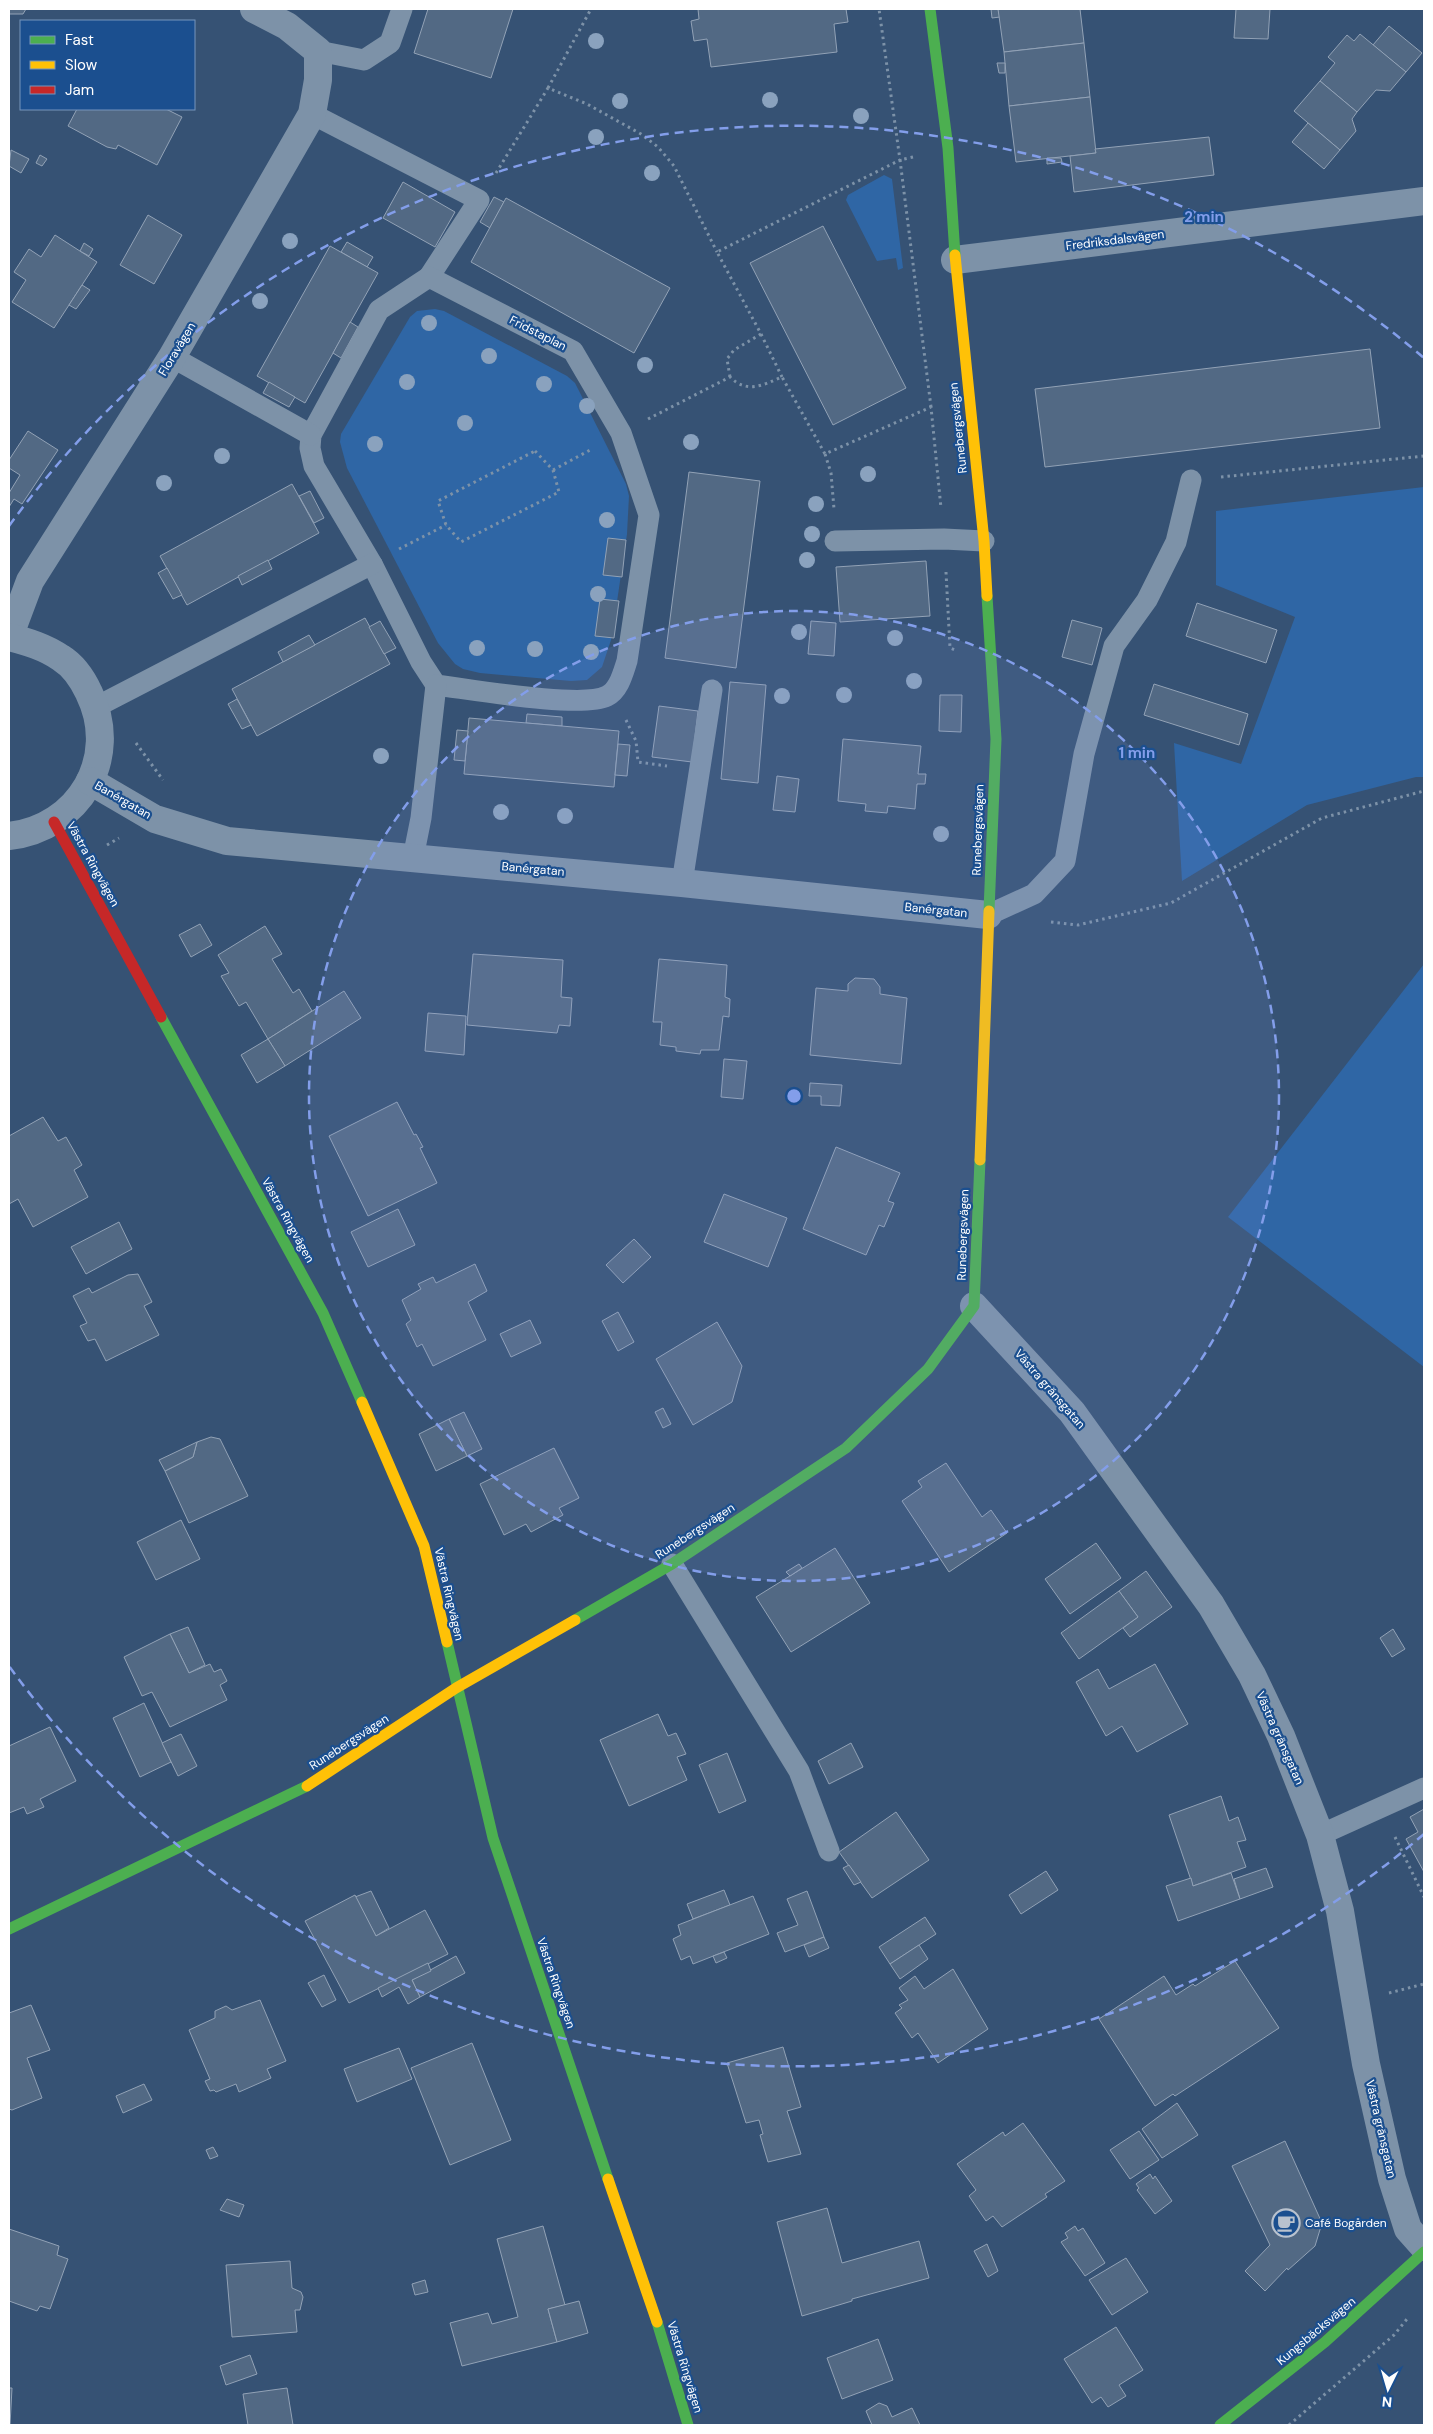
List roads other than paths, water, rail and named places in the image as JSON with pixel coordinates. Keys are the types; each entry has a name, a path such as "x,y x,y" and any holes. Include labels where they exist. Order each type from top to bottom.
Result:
{"street":[{"path":"254,9 286,26 318,51"},
{"name":"Runebergsvägen","path":"9,1929 310,1784 456,1688 672,1564 846,1448 928,1369 974,1306 996,739 984,541 955,260 948,148 930,9"},
{"name":"Floravägen","path":"9,637 30,581 172,357 312,114 318,80 318,51"},
{"name":"Fredriksdalsvägen","path":"955,260 1424,201"},
{"path":"9,637 37,644 63,659 83,680 96,707 100,732 98,757 90,781 75,804 54,822 26,834 9,836"},
{"name":"Banérgatan","path":"90,781 155,819 227,841 682,883 988,915"},
{"name":"Västra Ringvägen","path":"54,822 323,1314 424,1546 456,1688 493,1838 671,2364 688,2425"},
{"name":"Västra gränsgatan","path":"974,1306 1072,1412 1211,1605 1264,1702 1300,1780 1320,1835 1340,1911 1366,2064 1392,2179 1408,2229 1424,2247"},
{"name":"Kungsbäcksvägen","path":"1220,2425 1264,2393 1348,2324 1424,2252"}],"lane":[{"path":"318,51 364,60 390,43 402,9"},
{"path":"312,114 479,200 429,277 380,310 311,435 310,448 314,466 372,564 421,662 436,685 420,818 413,858"},
{"name":"Fridstaplan","path":"429,277 572,351 620,433 649,515 627,661 620,682 607,696 578,702 436,685"},
{"path":"172,357 311,435"},
{"path":"988,915 1034,894 1065,861 1084,754 1114,646 1146,600 1176,542 1191,480"},
{"path":"835,540 944,539 984,541"},
{"path":"96,707 372,564"},
{"path":"682,883 712,690"},
{"path":"672,1564 798,1771 829,1851"},
{"path":"1320,1835 1424,1788"}],"place":[{"name":"Café Bogården","path":"1286,2223"}]}
